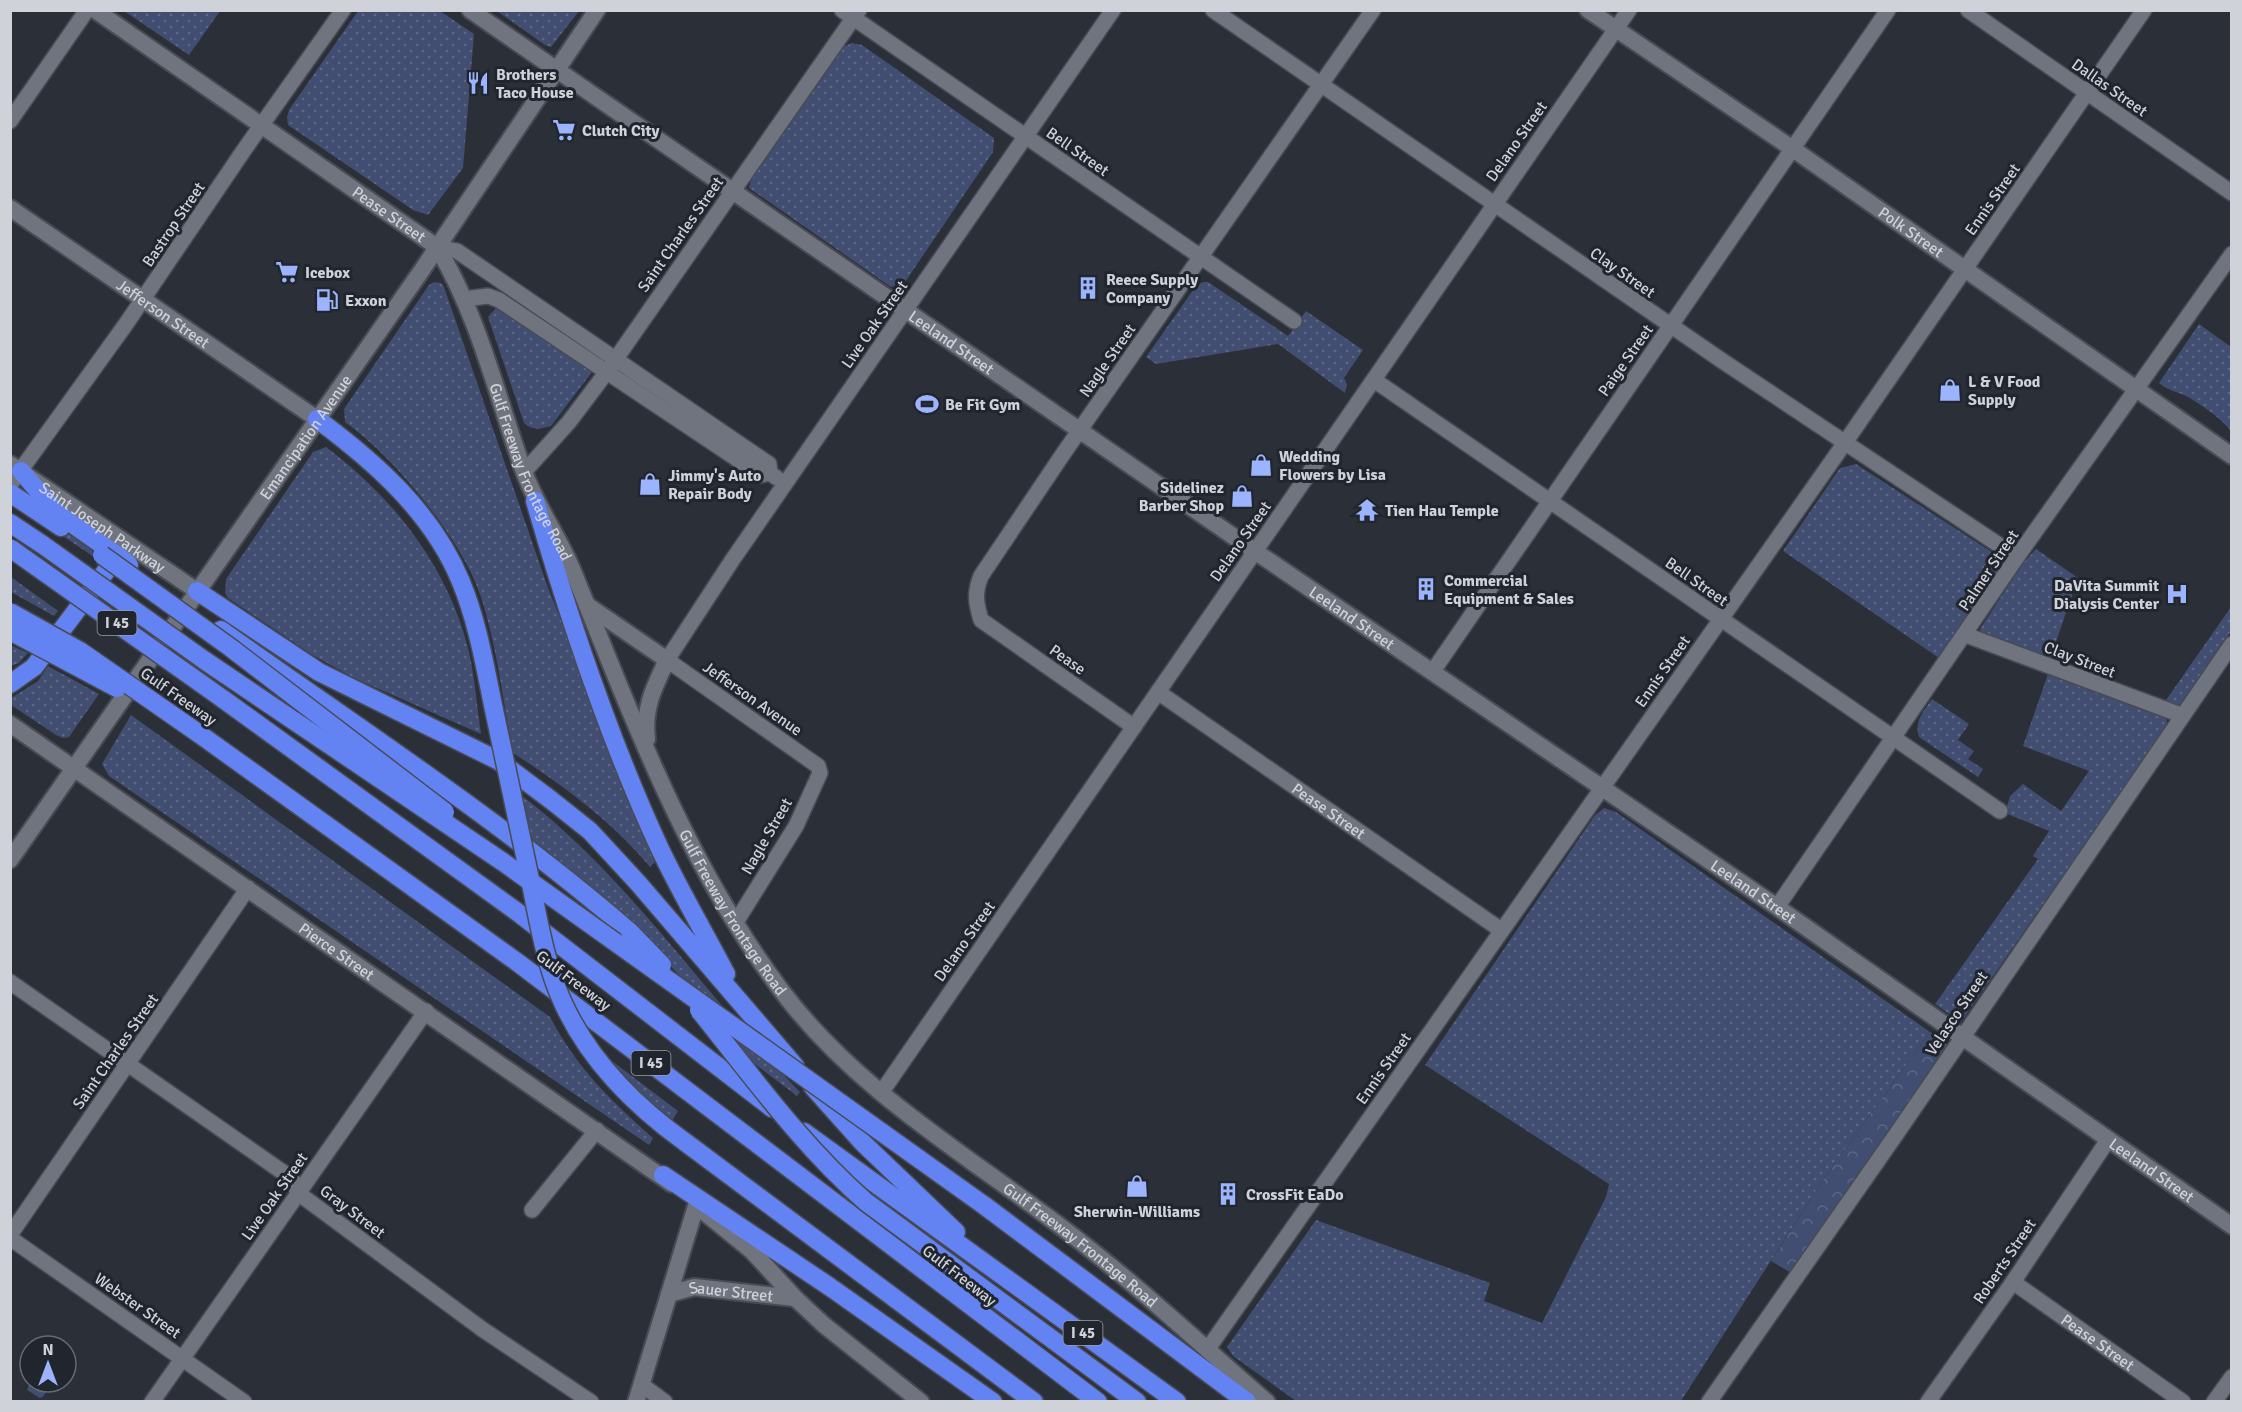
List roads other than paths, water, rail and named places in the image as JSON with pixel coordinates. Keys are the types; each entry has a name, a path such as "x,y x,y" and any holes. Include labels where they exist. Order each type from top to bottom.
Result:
{"highway":[{"path":"316,419 363,453 419,511 441,543 461,581 479,636 546,958 563,1003 579,1032 609,1073 634,1101 685,1142 1034,1401"},
{"path":"14,473 58,514 131,566 192,598 319,672 499,761 590,831 863,1143 988,1265"},
{"path":"10,493 231,648 427,796 503,862"},
{"path":"535,501 562,594 643,810 661,852 748,1011"},
{"path":"10,523 204,660 503,862 985,1206 1247,1401"},
{"name":"Gulf Freeway","path":"10,548 520,914 849,1168 1177,1401"},
{"path":"10,684 34,667 109,567 120,564 131,566"},
{"name":"Gulf Freeway","path":"192,598 571,883 630,932 664,967 815,1153 842,1181 866,1202 1137,1401"},
{"path":"10,605 80,651"},
{"name":"Gulf Freeway","path":"10,612 80,651 517,962 746,1134 994,1325 1098,1401"},
{"path":"10,631 198,733"},
{"path":"663,1175 830,1287 993,1401"}],"main road":[{"name":"Pease Street","path":"95,10 437,247"},
{"name":"Leeland Street","path":"470,10 731,192 1777,907 2232,1226"},
{"name":"Emancipation Avenue","path":"10,860 437,247 597,10"},
{"name":"Polk Street","path":"1588,10 1793,149 2232,456"},
{"name":"Jefferson Street","path":"10,208 316,419"},
{"name":"Gulf Freeway Frontage Road","path":"437,247 464,299 535,501 569,562 651,764 683,832 736,922 780,989 811,1027 881,1093 1065,1229 1267,1401"},
{"name":"Saint Joseph Parkway","path":"14,473 192,598"},
{"path":"586,604 667,660 649,700 644,720 651,764"},
{"name":"Pierce Street","path":"10,724 663,1175"},
{"path":"663,1175 696,1206 752,1251 795,1298 871,1364 921,1401"},
{"name":"Sauer Street","path":"639,1394 696,1206"},
{"name":"Sauer Street","path":"669,1294 694,1287 795,1298"}],"street":[{"path":"10,121 87,10"},
{"name":"Bastrop Street","path":"14,473 143,300 261,126 344,10"},
{"name":"Live Oak Street","path":"667,660 785,484 1113,10"},
{"name":"Clay Street","path":"1213,10 1844,444 2018,557"},
{"name":"Nagle Street","path":"981,620 975,602 976,589 981,576 1373,10"},
{"name":"Delano Street","path":"881,1093 1629,10"},
{"name":"Paige Street","path":"1432,671 1888,10"},
{"name":"Dallas Street","path":"1968,10 2232,193"},
{"name":"Ennis Street","path":"1207,1350 1844,444 2145,10"},
{"name":"Bell Street","path":"851,13 1026,137 1294,321"},
{"name":"Saint Charles Street","path":"524,472 569,422 616,359 851,13"},
{"name":"Pease Street","path":"437,247 457,251 616,359 769,464 770,473 785,484"},
{"name":"Palmer Street","path":"1777,907 2018,557 2232,254"},
{"name":"Pease Street","path":"464,299 488,296 499,300 761,475 770,473"},
{"name":"Bell Street","path":"1374,380 2000,812"},
{"name":"Pease","path":"981,620 1134,727"},
{"name":"Clay Street","path":"1966,635 2181,716"},
{"name":"Velasco Street","path":"1709,1401 1895,1136 2232,644"},
{"name":"Jefferson Avenue","path":"667,660 818,766"},
{"name":"Pease Street","path":"1158,692 1501,930"},
{"name":"Nagle Street","path":"736,922 796,826 820,773 818,766"},
{"name":"Saint Charles Street","path":"10,1236 248,888"},
{"name":"Gray Street","path":"10,982 284,1173 293,1181 298,1193 482,1329 591,1401"},
{"name":"Live Oak Street","path":"152,1401 426,1011"},
{"path":"532,1210 597,1130"},
{"name":"Roberts Street","path":"1928,1401 2013,1282 2108,1140"},
{"name":"Webster Street","path":"10,1236 244,1401"},
{"name":"Pease Street","path":"2013,1282 2183,1401"},
{"path":"2214,1401 2232,1377"},
{"path":"639,1394 665,1401"}],"place":[{"name":"Brothers Taco House","path":"478,83"},
{"name":"Clutch City","path":"564,130"},
{"name":"Icebox","path":"287,272"},
{"name":"Reece Supply Company","path":"1088,288"},
{"name":"Exxon","path":"327,300"},
{"name":"L & V Food Supply","path":"1950,390"},
{"name":"Be Fit Gym","path":"927,404"},
{"name":"Wedding Flowers by Lisa","path":"1261,465"},
{"name":"Jimmy's Auto Repair Body","path":"650,484"},
{"name":"Sidelinez Barber Shop","path":"1242,496"},
{"name":"Tien Hau Temple","path":"1367,510"},
{"name":"Commercial Equipment & Sales","path":"1426,589"},
{"name":"DaVita Summit Dialysis Center","path":"2177,594"},
{"name":"Sherwin-Williams","path":"1137,1186"},
{"name":"CrossFit EaDo","path":"1228,1194"}]}
